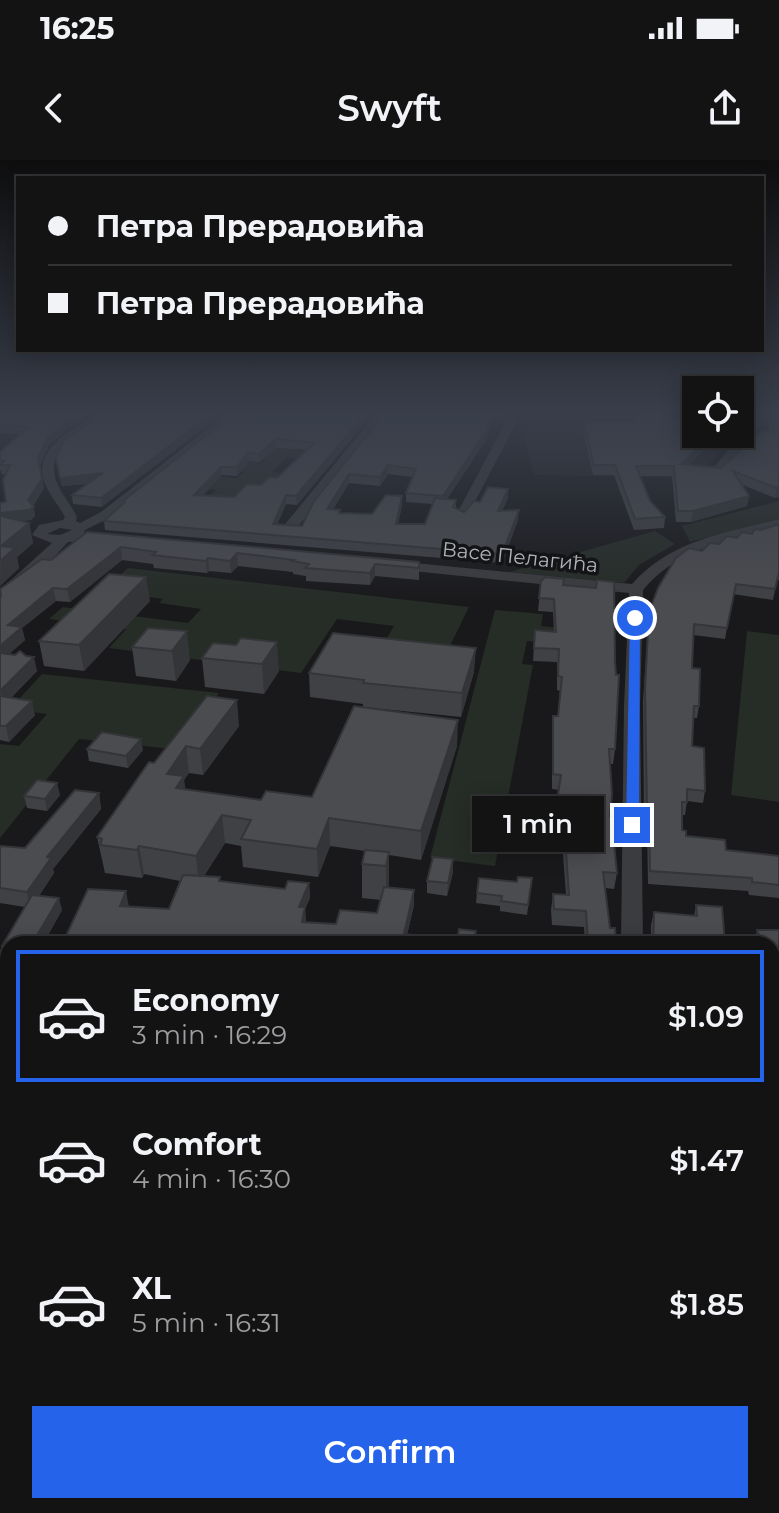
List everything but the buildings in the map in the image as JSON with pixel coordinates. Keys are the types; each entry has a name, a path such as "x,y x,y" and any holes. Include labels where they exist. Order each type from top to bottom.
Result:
{"street":[{"path":"49,477 71,517 72,530"},
{"path":"0,597 40,564 72,530 94,522 151,477"},
{"path":"291,526 331,477"},
{"path":"462,515 483,477"},
{"path":"65,507 83,512 108,510"},
{"path":"38,531 65,507"},
{"path":"632,936 632,706 636,589 647,573 665,559 689,547 779,523"},
{"path":"38,531 72,530 129,538"},
{"path":"38,531 48,542 40,564"},
{"name":"Васе Пелагића","path":"379,563 636,589"}],"shaded area":[{"path":"203,477 283,477 237,499 200,505 216,490 191,487"},
{"path":"779,501 779,519 690,542 682,526"},
{"path":"655,531 675,544 639,565 624,583 509,572"},
{"path":"128,568 469,607 446,654 382,646 394,626 337,619 301,673 109,648 126,629 49,619 63,607 188,623 201,609 159,603 163,599 102,591"},
{"path":"495,610 543,614 541,626 580,630 579,645 527,641 522,664 533,665 495,866 430,858"},
{"path":"747,631 779,635 779,802 731,795"},
{"path":"42,674 219,693 181,750 79,739 0,838 0,744 19,746 47,714 10,709"}],"route":[{"path":"632,825 635,618"}]}
